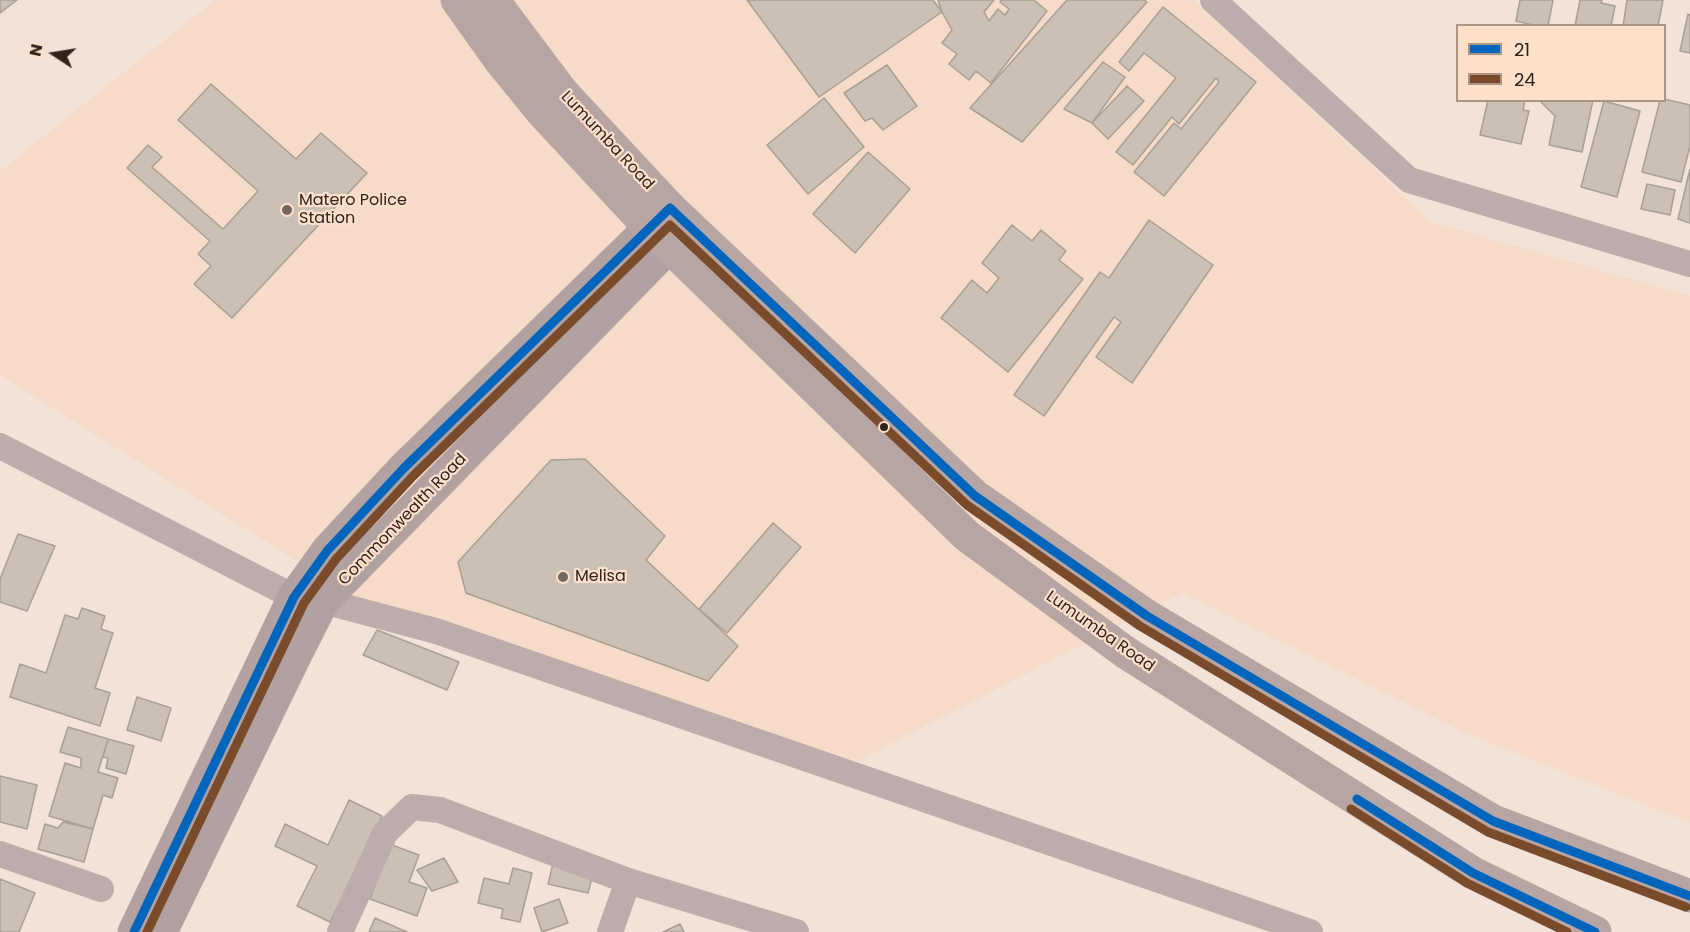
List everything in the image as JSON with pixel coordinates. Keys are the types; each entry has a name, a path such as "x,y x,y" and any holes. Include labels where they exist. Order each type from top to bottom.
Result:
{"main road":[{"name":"Lumumba Road","path":"457,0 499,59 543,113 975,496 1147,616 1493,821 1690,896"},
{"name":"Lumumba Road","path":"493,0 562,92 670,227 967,536 1125,652 1473,873 1595,932"},
{"name":"Commonwealth Road","path":"134,932 309,599 670,227"},
{"name":"Commonwealth Road","path":"161,932 291,664 309,599"}],"street":[{"path":"1213,0 1409,180 1690,264"},
{"path":"0,446 309,599 436,631 1310,932"},
{"path":"340,932 385,833 412,807 440,810 628,881 796,932"},
{"path":"0,854 101,889"},
{"path":"610,932 628,881"}],"shaded area":[{"path":"215,0 1194,0 1431,222 1690,296 1690,823 1465,733 1183,593 857,761 536,663 367,605 0,375 0,171"}],"building":[{"path":"0,0 17,0 0,13"},
{"path":"747,0 933,0 942,12 819,97"},
{"path":"938,0 994,0 984,12 989,21 998,9 1005,15 1009,9 1000,2 1001,0 1034,0 1047,11 991,83 976,71 969,80 949,64 957,54 942,43 952,30"},
{"path":"1067,0 1144,0 1147,2 1022,142 970,108"},
{"path":"1520,0 1553,0 1548,24 1529,24 1516,21"},
{"path":"1580,0 1602,0 1601,3 1615,6 1611,24 1575,24"},
{"path":"1627,0 1663,0 1658,24 1623,24"},
{"path":"1163,7 1256,82 1164,196 1134,172 1174,123 1181,129 1219,82 1216,78 1179,124 1172,117 1133,165 1116,152 1176,78 1144,53 1129,71 1119,62"},
{"path":"1688,14 1690,15 1690,53 1680,51"},
{"path":"1103,62 1125,77 1092,123 1064,109"},
{"path":"887,65 917,106 883,130 872,118 865,121 844,93"},
{"name":"Matero Police Station","path":"211,84 296,159 321,133 367,173 232,318 194,284 211,266 198,254 210,241 127,168 148,145 162,157 152,167 223,229 258,191 178,120"},
{"path":"1127,86 1144,101 1108,139 1092,123"},
{"path":"824,98 864,147 808,194 767,145"},
{"path":"1666,99 1690,105 1690,146 1681,182 1642,172 1660,102 1666,102"},
{"path":"1488,102 1525,102 1523,110 1529,111 1521,144 1480,135"},
{"path":"1541,102 1593,102 1582,152 1549,145 1555,116"},
{"path":"1604,102 1640,111 1617,197 1581,187"},
{"path":"868,152 910,189 855,253 813,214"},
{"path":"1690,169 1690,223 1678,219"},
{"path":"1647,184 1675,190 1670,215 1641,209"},
{"path":"1149,220 1213,265 1132,383 1096,357 1121,322 1114,317 1044,416 1014,395 1100,272 1109,278"},
{"path":"1012,225 1032,241 1041,230 1066,251 1059,260 1083,279 1008,372 941,318 972,280 987,293 999,278 982,263"},
{"name":"Melisa","path":"585,459 665,536 646,560 738,646 708,681 466,593 458,562 551,460"},
{"path":"773,523 801,547 727,633 699,609"},
{"path":"18,534 55,546 27,611 0,602 0,579"},
{"path":"82,608 105,616 101,629 113,633 95,688 110,693 100,726 10,697 20,664 46,673 65,615 78,619"},
{"path":"377,630 459,662 447,690 363,655"},
{"path":"137,697 171,708 161,741 127,730"},
{"path":"68,727 108,739 98,772 118,778 112,798 103,795 93,829 49,816 65,763 81,768 81,758 60,752"},
{"path":"108,739 134,746 126,774 106,768 108,758 103,757"},
{"path":"0,776 37,785 27,829 0,822"},
{"path":"349,800 382,816 330,922 297,906 317,866 275,846 285,824 328,845"},
{"path":"63,822 93,829 84,862 38,849 45,824 58,828"},
{"path":"389,844 419,855 409,882 427,888 417,916 370,899"},
{"path":"444,858 458,882 432,891 417,870"},
{"path":"553,864 593,874 588,893 548,884"},
{"path":"513,868 532,873 520,922 501,918 503,909 478,903 484,878 509,884"},
{"path":"0,879 35,893 19,932 0,932"},
{"path":"559,899 568,923 542,932 534,908"},
{"path":"375,918 407,932 369,932"},
{"path":"680,924 684,932 663,932"}],"transit line":[{"name":"21","path":"134,932 294,597 327,551 404,468 670,208 975,496 1147,616 1493,821 1690,896"},
{"name":"24","path":"147,932 304,603 336,559 413,476 670,225 967,505 1140,626 1488,832 1686,907"},
{"name":"21","path":"1357,799 1473,873 1595,932"},
{"name":"24","path":"1351,809 1467,883 1567,932"}],"place":[{"name":"Matero Police Station","path":"287,210"},
{"name":"Melisa","path":"563,577"}]}
